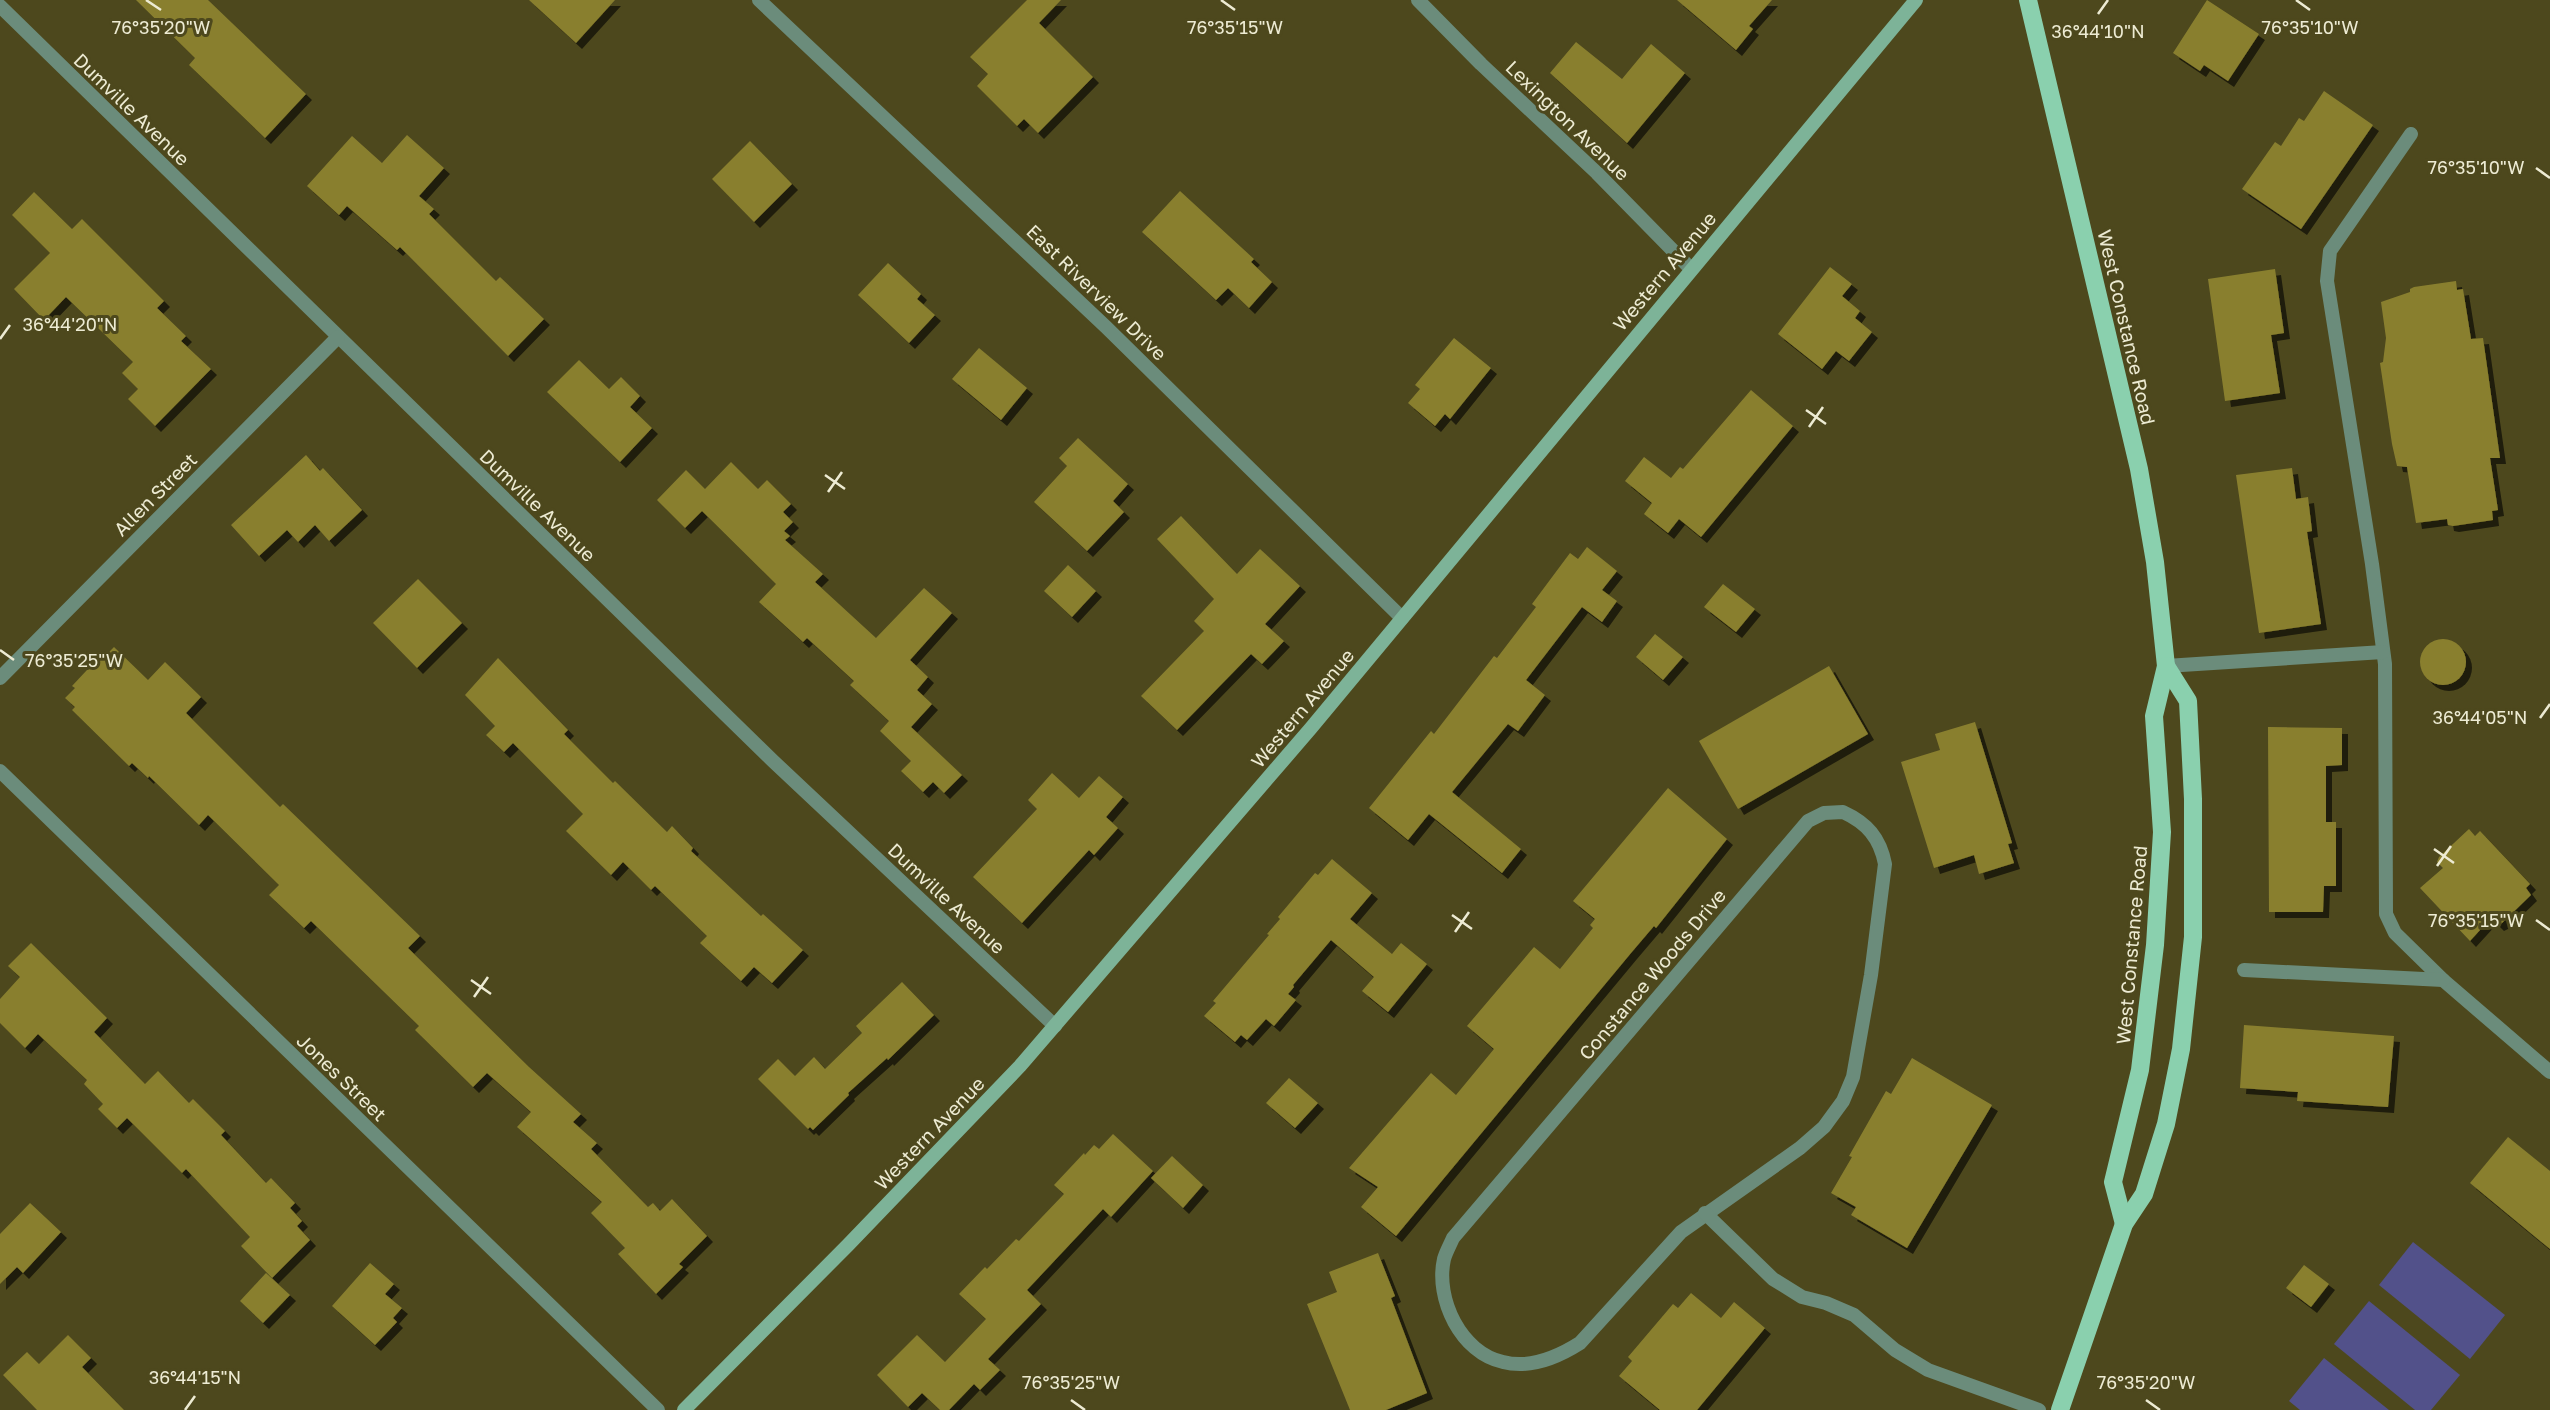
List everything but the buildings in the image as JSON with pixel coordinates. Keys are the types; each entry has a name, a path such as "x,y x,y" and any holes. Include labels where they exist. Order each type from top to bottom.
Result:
{"main road":[{"name":"West Constance Road","path":"2028,0 2139,469 2155,562 2166,666 2154,716 2162,832 2155,945 2140,1070 2113,1182 2124,1224"},
{"name":"West Constance Road","path":"2060,1410 2124,1224 2144,1194 2166,1124 2181,1049 2193,937 2193,799 2188,701 2166,666"}],"street":[{"name":"East Riverview Drive","path":"759,0 1087,308 1402,618"},
{"name":"Lexington Avenue","path":"1418,0 1481,64 1597,173 1691,269"},
{"name":"Western Avenue","path":"684,1410 848,1245 1055,1026 1302,739 1916,0"},
{"name":"Dumville Avenue","path":"0,6 773,761 1055,1026"},
{"path":"2412,134 2330,250 2327,281 2372,564 2385,664 2386,914 2395,933 2443,981 2550,1072"},
{"name":"Allen Street","path":"0,678 338,337"},
{"path":"2166,666 2383,652"},
{"name":"Jones Street","path":"0,771 658,1410"},
{"name":"Constance Woods Drive","path":"1843,812 1860,820 1875,835 1883,851 1885,864 1871,975 1853,1077 1843,1101 1824,1127 1800,1148 1705,1213 1681,1232 1580,1343 1562,1354 1531,1364 1504,1363 1484,1356 1464,1336 1449,1312 1442,1285 1444,1258 1453,1238 1808,821 1824,813 1843,812"},
{"path":"2244,970 2443,981"},
{"path":"1705,1213 1773,1279 1802,1297 1826,1303 1854,1315 1895,1350 1928,1370 2039,1410"}],"shaded area":[{"path":"2413,1242 2505,1315 2470,1359 2379,1285"},
{"path":"2369,1301 2460,1375 2431,1410 2415,1410 2334,1344"},
{"path":"2324,1358 2389,1410 2300,1410 2289,1401"}]}
